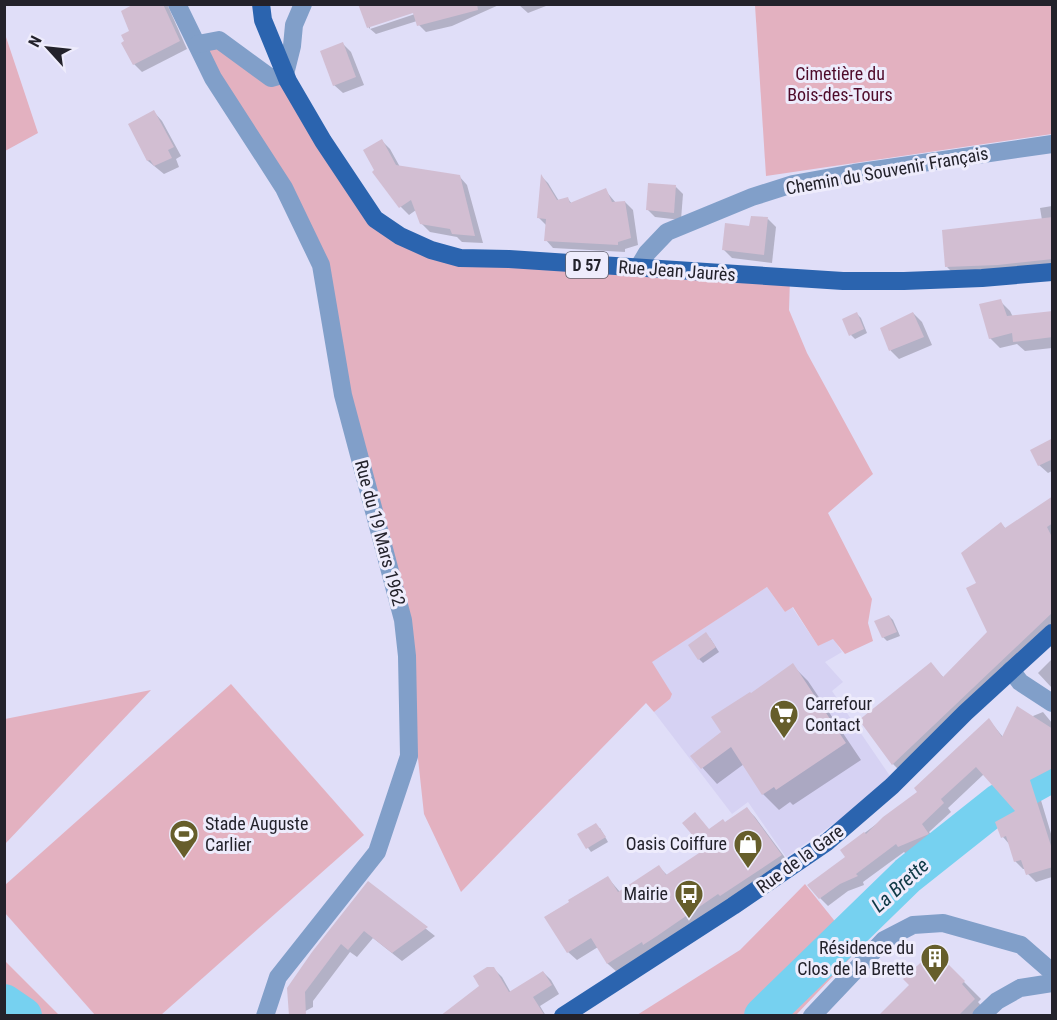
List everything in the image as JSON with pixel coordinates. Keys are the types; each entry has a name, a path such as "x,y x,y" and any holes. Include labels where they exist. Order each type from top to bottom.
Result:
{"main road":[{"name":"Rue Jean Jaurès","path":"261,4 263,20 285,74 323,141 375,219 400,236 431,250 460,258 509,259 843,281 982,278 1053,272"},
{"name":"Rue de la Gare","path":"563,1016 827,842 892,786 965,713 1053,633"}],"street":[{"name":"Rue du 19 Mars 1962","path":"177,4 213,78 284,188 321,264 343,395 403,620 407,656 409,756 377,852 278,977 265,1016"},
{"path":"198,44 219,40 271,78 285,74 292,46 294,25 303,4"},
{"name":"Chemin du Souvenir Français","path":"638,268 647,253 668,232 752,197 794,184 865,171 1053,144"},
{"path":"1011,670 1020,682 1053,703"},
{"path":"812,1016 884,940 913,925 943,923 1021,945 1053,972"},
{"path":"981,1016 997,1001 1020,988 1053,983"}],"shaded area":[{"path":"767,587 785,612 792,607 818,646 833,638 842,652 825,662 843,682 832,691 890,776 848,814 786,857 748,802 732,814 654,712 670,699 651,662"}],"green space":[{"name":"Cimetière du Bois-des-Tours","path":"755,5 1052,5 1052,134 766,176"},
{"path":"5,34 38,133 4,151"},
{"path":"219,40 255,69 285,74 375,219 431,250 790,279 789,310 807,353 873,474 828,513 872,599 868,623 873,641 845,654 833,639 818,646 793,607 785,612 767,587 652,662 672,694 670,699 654,712 646,703 461,892 424,814 403,620 321,265 198,44"},
{"name":"Stade Auguste Carlier","path":"231,684 364,835 161,1015 95,1015 5,913 5,885"},
{"path":"151,690 5,844 5,719"},
{"path":"805,884 858,950 796,1015 637,1015 740,950"},
{"path":"5,961 59,1015 5,1015"}],"building":[{"path":"134,4 163,4 180,41 133,65 121,43 124,41 121,35 129,31 121,11"},
{"path":"358,4 477,4 478,10 417,26 413,13 367,28"},
{"path":"343,42 356,77 333,86 320,51"},
{"path":"154,110 174,147 168,150 172,158 154,166 150,160 147,161 128,124"},
{"path":"382,139 396,165 460,175 475,236 452,234 450,229 420,224 411,200 399,208 372,172 374,170 363,150"},
{"path":"541,174 557,200 568,197 570,203 606,188 612,202 625,201 631,238 618,242 618,245 544,241 546,219 537,218"},
{"path":"648,183 676,185 674,213 646,210"},
{"path":"751,216 768,217 764,255 722,250 725,223 749,226"},
{"path":"1053,217 1053,259 998,265 945,267 942,230"},
{"path":"1001,299 1007,316 1053,311 1053,337 1013,342 1012,333 989,339 979,304"},
{"path":"857,312 864,329 849,336 842,319"},
{"path":"913,312 924,337 889,351 880,328"},
{"path":"1053,438 1053,459 1038,466 1030,450"},
{"path":"1053,496 1053,523 1047,527 1053,539 1053,612 892,765 859,720 931,662 943,677 987,632 966,588 976,583 961,553 1001,522 1005,528"},
{"path":"889,615 897,632 882,638 874,621"},
{"path":"706,632 716,647 698,660 688,645"},
{"path":"793,663 846,743 776,790 774,787 762,795 731,747 701,769 690,756 721,732 711,717 751,693"},
{"path":"1017,706 1053,729 1053,768 1030,780 1053,852 1053,867 1026,875 1021,860 1014,862 1006,836 1001,838 995,822 1015,811 976,767 941,799 944,803 922,824 929,834 898,847 896,844 856,874 858,876 840,884 819,899 807,885 845,857 840,850 864,832 866,834 883,817 917,792 914,788 989,718 1002,737"},
{"path":"747,807 782,855 720,896 718,894 643,945 642,942 607,964 591,938 567,953 544,917 608,876 618,892 659,865 666,875 702,851 682,823 695,812 709,829 723,819 725,822"},
{"path":"596,823 606,837 586,849 577,834"},
{"path":"368,881 428,927 392,953 364,931 348,950 341,944 305,992 306,1016 289,1016 287,988"},
{"name":"Résidence du Clos de la Brette","path":"932,952 946,967 949,965 965,981 962,984 975,999 958,1016 878,1016 909,985 903,979"},
{"path":"487,967 494,967 509,992 543,971 552,985 533,997 545,1016 440,1016 479,986 473,976"}],"waterway":[{"name":"La Brette","path":"763,1016 908,875 1000,802 1052,773"},
{"path":"4,1003 23,1016"}],"place":[{"name":"Carrefour Contact","path":"784,740"},
{"name":"Stade Auguste Carlier","path":"184,860"},
{"name":"Oasis Coiffure","path":"748,870"},
{"name":"Mairie","path":"689,920"},
{"name":"Résidence du Clos de la Brette","path":"935,984"}]}
